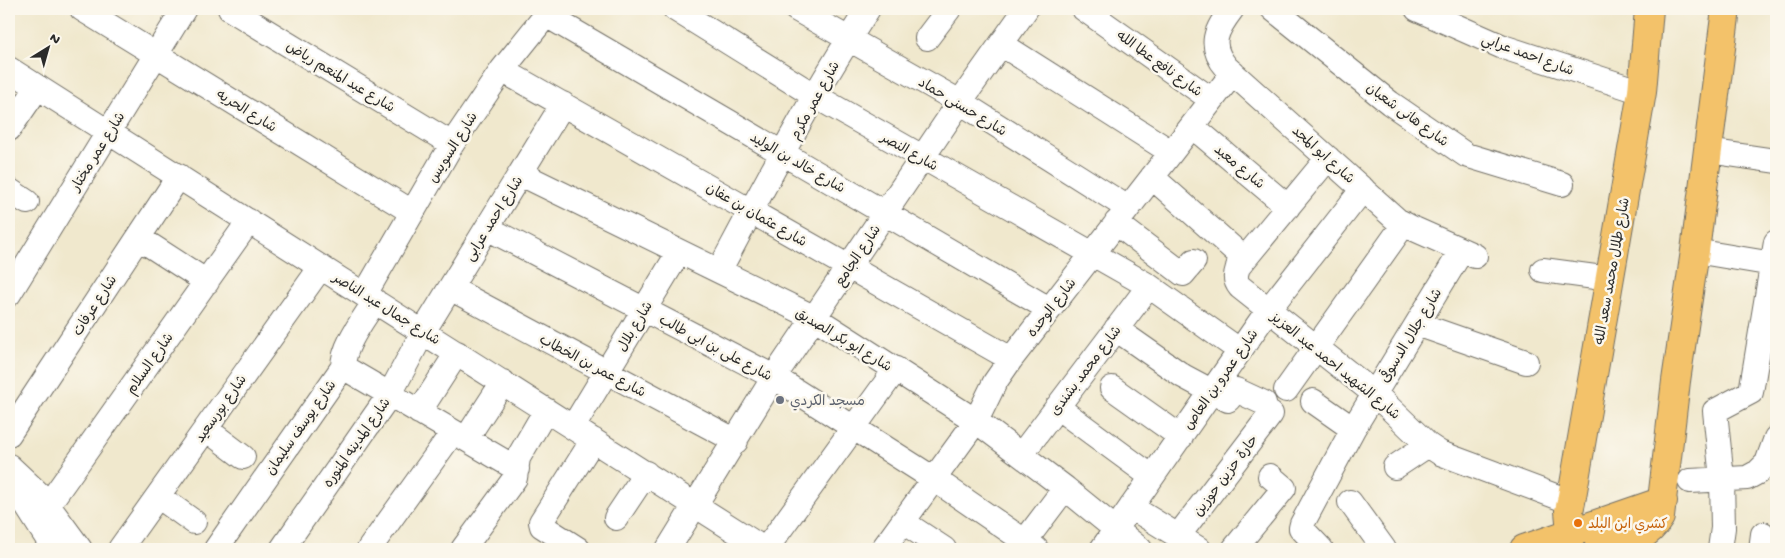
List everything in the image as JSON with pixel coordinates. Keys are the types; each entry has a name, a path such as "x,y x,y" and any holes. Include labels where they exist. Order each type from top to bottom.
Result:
{"main road":[{"name":"شارع طلال محمد سعد الله","path":"1570,532 1569,511 1642,92 1649,9"},
{"path":"1598,549 1638,544 1654,527 1660,517 1676,381 1695,251 1726,9"},
{"path":"1524,549 1662,501"}],"street":[{"name":"شارع الحريه","path":"82,9 412,212"},
{"name":"شارع عمر مختار","path":"9,294 184,9"},
{"name":"شارع عبد المنعم رياض","path":"230,9 452,144"},
{"name":"شارع النصر","path":"675,9 815,96 1149,286 1239,350"},
{"name":"شارع حسنى حماد","path":"796,9 960,102 1122,216 1183,274 1194,261"},
{"name":"شارع عمر مكرم","path":"719,271 815,96 848,38 868,9"},
{"path":"927,38 949,9"},
{"name":"شارع الجامع","path":"668,549 774,377 960,102 1026,9"},
{"name":"شارع نافع عطا الله","path":"1084,9 1212,100"},
{"name":"شارع احمد عرابي","path":"1417,9 1503,47 1642,92"},
{"name":"شارع هانى شعبان","path":"1275,10 1390,103 1466,155 1562,184"},
{"name":"شارع السويس","path":"370,298 412,212 452,144 502,70 549,12"},
{"name":"شارع خالد بن الوليد","path":"549,12 783,154 1049,309"},
{"name":"شارع ابو المجد","path":"1222,12 1216,33 1216,48 1222,62 1233,73 1404,224 1468,253"},
{"path":"1002,44 1172,152"},
{"name":"شارع جمال عبد الناصر","path":"9,69 573,426 759,548"},
{"name":"شارع عثمان بن عفان","path":"502,70 1011,359"},
{"name":"شارع الوحده","path":"883,549 976,421 995,382 1011,359 1233,73"},
{"path":"9,129 38,88"},
{"name":"شارع احمد عرابى","path":"423,332 563,104"},
{"name":"شارع معبد","path":"1192,126 1288,207"},
{"path":"1708,150 1776,161"},
{"path":"1238,267 1328,158"},
{"name":"شارع ابو بكر الصديق","path":"521,174 815,318 976,421 1065,488 1139,548"},
{"name":"شارع عرفات","path":"9,434 179,176"},
{"name":"شارع الشهيد احمد عبد العزيز","path":"1152,177 1236,251 1240,259 1235,275 1237,284 1375,394 1428,445 1440,453 1571,502"},
{"name":"شارع عمرو بن العاص","path":"1102,549 1212,392 1239,350 1363,189"},
{"name":"شارع السلام","path":"48,504 249,221"},
{"path":"1286,390 1404,224"},
{"name":"شارع على بن ابى طالب","path":"487,228 774,377 934,479 1027,547"},
{"path":"139,238 206,282"},
{"path":"1695,251 1774,253 1750,392 1715,411 1722,479 1724,528 1720,549"},
{"name":"شارع بلال","path":"573,426 679,252"},
{"name":"شارع جلال الدسوقى","path":"1321,549 1301,526 1353,429 1417,324 1468,253"},
{"name":"شارع بورسعيد","path":"120,549 321,267"},
{"path":"1543,270 1610,279"},
{"name":"شارع محمد بشندى","path":"1021,455 1149,286"},
{"name":"شارع عمر بن الخطاب","path":"450,288 736,441"},
{"name":"شارع يوسف سليمان","path":"216,549 343,366 348,346 370,298"},
{"path":"1417,324 1526,362"},
{"path":"1116,329 1183,376 1212,392"},
{"name":"شارع المدينه المنوره","path":"282,549 390,394 423,332"},
{"path":"420,412 457,353"},
{"path":"343,366 517,469"},
{"path":"759,548 854,427 896,369"},
{"path":"369,549 503,382"},
{"path":"1112,388 1181,437"},
{"name":"حارة حزين حوزين","path":"1178,536 1267,408 1236,390 1228,400 1212,392"},
{"path":"1314,401 1353,429"},
{"path":"1057,407 1152,477"},
{"path":"463,549 514,478 518,458 546,410"},
{"path":"206,429 243,456"},
{"path":"1690,481 1747,478 1758,472 1767,463 1776,438"},
{"path":"578,549 541,524 593,440"},
{"path":"1394,468 1428,445"},
{"path":"13,470 34,488 48,504 80,549"},
{"path":"13,470 26,505 54,549"},
{"path":"616,518 646,473"},
{"path":"1234,549 1284,488 1270,476"},
{"path":"1027,547 1065,488"},
{"path":"158,496 194,522"},
{"path":"1350,502 1384,549"},
{"path":"1131,506 1199,549"},
{"path":"903,522 944,549"},
{"path":"1139,548 1158,524"}],"place":[{"name":"مسجد الكردي","path":"780,400"},
{"name":"كشري ابن البلد","path":"1578,523"}]}
